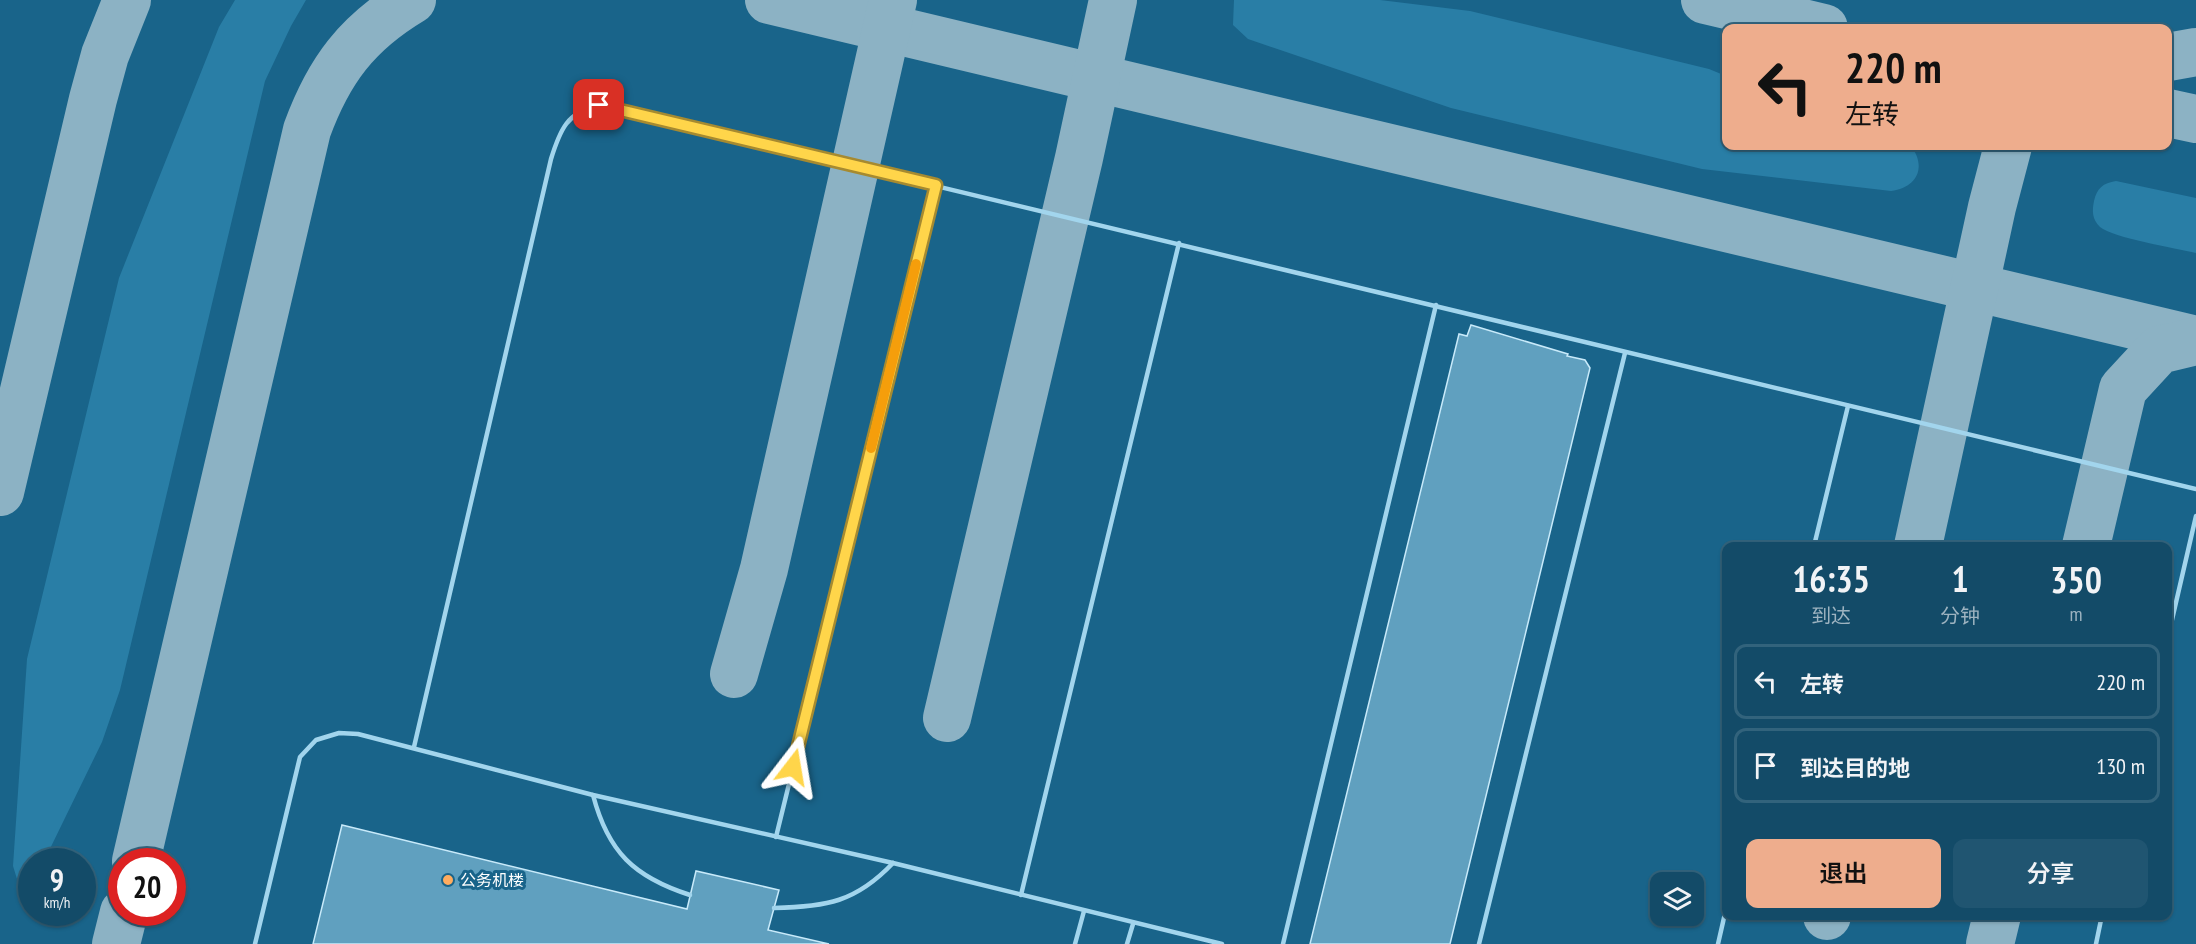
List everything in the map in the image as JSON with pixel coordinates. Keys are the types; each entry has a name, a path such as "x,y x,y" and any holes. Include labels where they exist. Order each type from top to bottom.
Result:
{"lane":[{"path":"414,747 551,159 566,120 586,108 599,105 2196,489"},
{"path":"776,837 936,185"},
{"path":"1021,895 1179,243"},
{"path":"1283,944 1436,305"},
{"path":"1479,944 1625,353"},
{"path":"1815,542 1848,405"},
{"path":"2172,620 2196,516"},
{"path":"255,944 300,757 316,741 339,733 358,734 414,747 593,795 893,863 1133,924 1222,944"},
{"path":"593,795 599,820 610,843 627,863 649,879 690,895"},
{"path":"774,908 832,904 856,894 878,878 893,863"},
{"path":"1075,944 1084,911"},
{"path":"1718,944 1723,920"},
{"path":"2096,944 2101,920"},
{"path":"1127,944 1133,924"}],"shaded area":[{"path":"235,0 306,0 265,81 120,690 102,742 50,848 18,848 18,880 13,866 27,659 119,278 219,27"},
{"path":"1234,0 1380,0 1470,11 1709,69 1722,74 1722,150 1914,150 1919,169 1913,181 1907,186 1891,191 1702,169 1451,108 1248,39 1233,25"},
{"path":"2116,181 2196,198 2196,253 2131,239 2100,227 2093,215 2095,196 2101,187"}],"building":[{"path":"1471,325 1585,360 1590,368 1450,944 1310,944 1459,334 1467,336"},
{"name":"公务机楼","path":"342,825 687,909 696,871 779,890 768,930 829,944 313,944"}],"taxiway":[{"path":"0,492 93,99 105,55 127,0"},
{"path":"139,848 307,130 325,89 347,55 375,26 412,0"},
{"path":"769,0 2196,340"},
{"path":"734,674 764,569 893,0"},
{"path":"947,718 1079,158 1113,0"},
{"path":"1705,0 1807,24"},
{"path":"2172,56 2196,52"},
{"path":"2172,114 2196,119"},
{"path":"1919,542 1992,207 2007,150"},
{"path":"2087,542 2123,389 2159,350 2196,341"},
{"path":"1990,944 1996,920"},
{"path":"116,944 120,926"}],"slow traffic":[{"path":"871,448 916,264"}],"place":[{"name":"公务机楼","path":"448,880"}],"route":[{"path":"599,105 936,185 793,767"}]}
